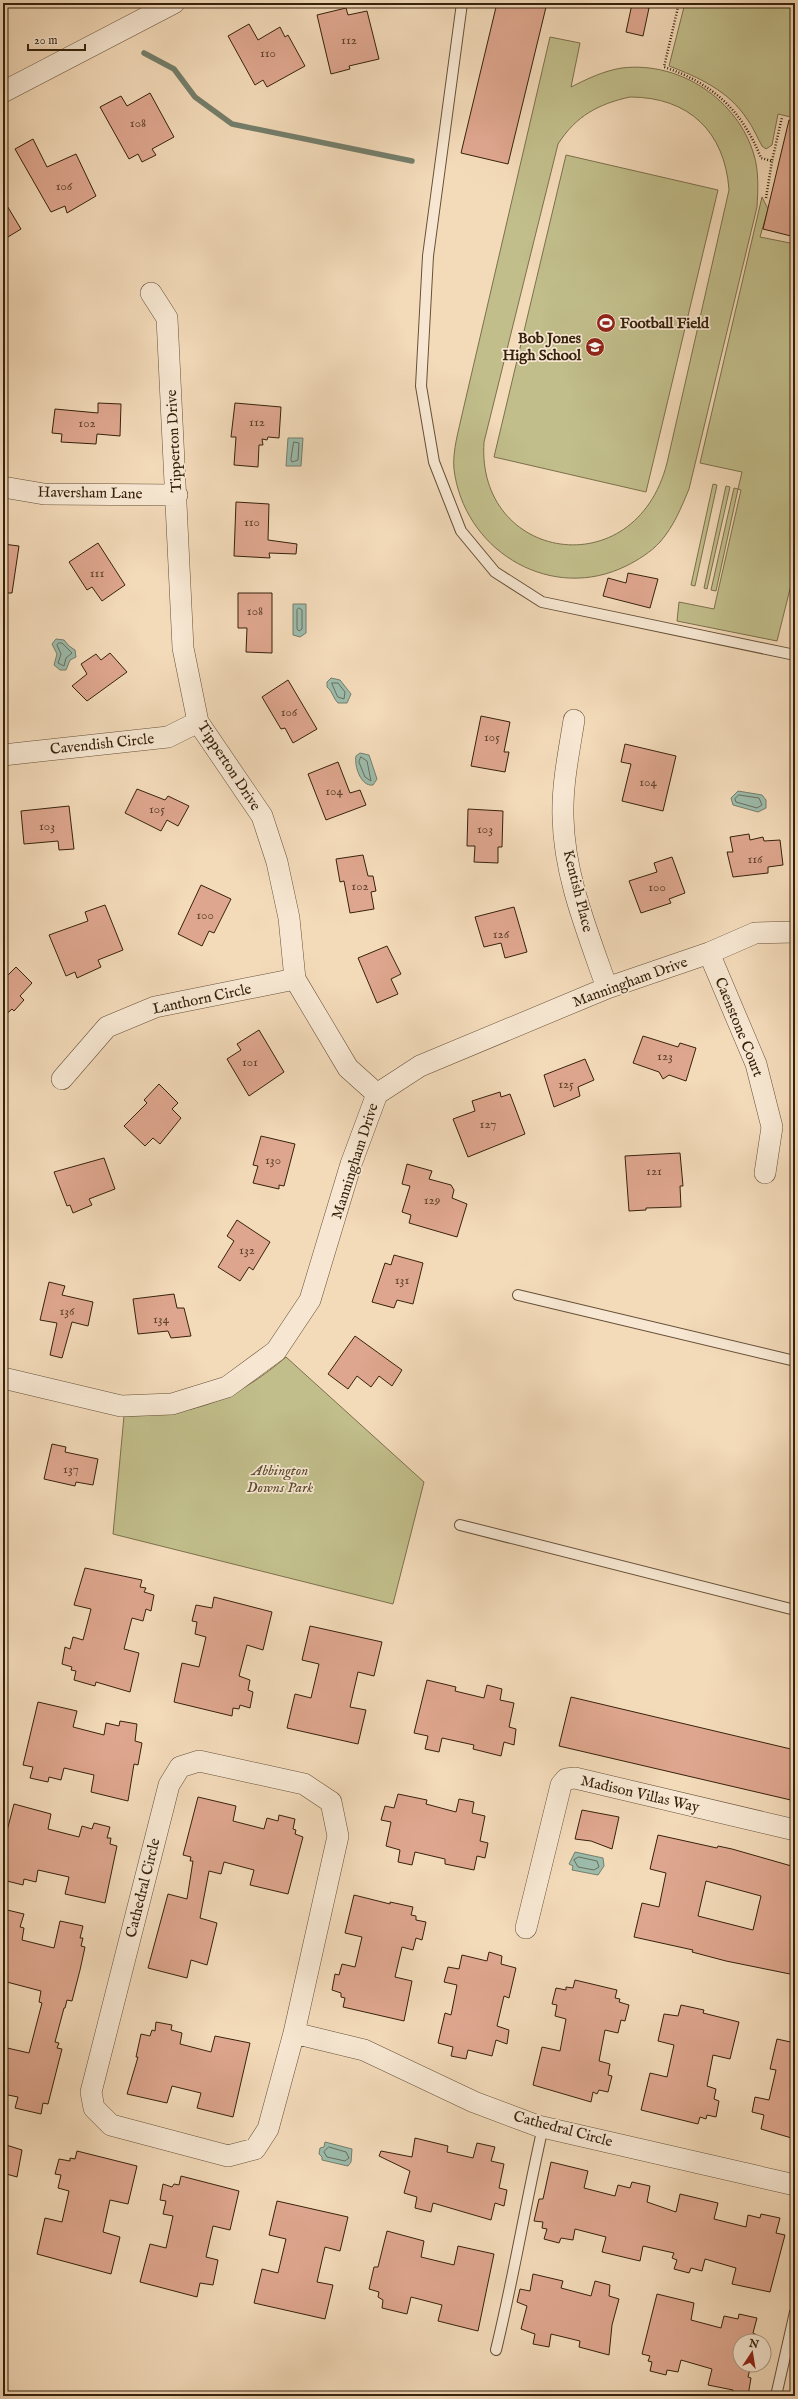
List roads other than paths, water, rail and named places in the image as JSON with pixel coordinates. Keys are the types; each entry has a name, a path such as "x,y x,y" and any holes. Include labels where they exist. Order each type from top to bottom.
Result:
{"street":[{"path":"3,92 174,3"},
{"name":"Tipperton Drive","path":"151,293 167,318 177,495 183,648 198,722 262,816 277,862 289,918 295,979 348,1068 376,1094"},
{"name":"Haversham Lane","path":"3,487 44,494 177,495"},
{"name":"Kentish Place","path":"574,720 566,772 563,817 573,883 580,911 607,988"},
{"name":"Cavendish Circle","path":"3,756 168,737 198,722"},
{"name":"Manningham Drive","path":"3,1378 121,1406 172,1404 227,1387 276,1352 310,1300 351,1164 376,1094 420,1066 607,988 708,953 755,933 795,932"},
{"name":"Caenstone Court","path":"708,953 756,1064 772,1126 765,1173"},
{"name":"Lanthorn Circle","path":"62,1079 107,1027 155,1007 295,979"},
{"name":"Cathedral Circle","path":"199,1761 304,1784 331,1802 338,1836 294,2033 268,2129 255,2149 228,2156 111,2125 94,2108 91,2092 169,1785 180,1767 199,1761"},
{"name":"Madison Villas Way","path":"526,1928 561,1785 566,1780 575,1778 795,1830"},
{"name":"Cathedral Circle","path":"294,2033 364,2050 474,2102 543,2127 795,2185"}],"lane":[{"path":"462,3 428,256 421,386 434,462 461,531 495,572 542,602 795,655"},
{"path":"518,1295 795,1362"},
{"path":"460,1525 795,1610"},
{"path":"496,2350 512,2284 527,2197 543,2127"},
{"path":"776,2396 795,2312"}],"water":[{"path":"288,438 303,438 301,466 286,466"},
{"path":"293,604 306,604 306,633 300,637 293,635"},
{"path":"56,639 64,640 75,650 76,657 70,660 66,670 60,670 54,665 57,654 52,644"},
{"path":"331,678 340,680 351,694 347,703 338,703 327,687 327,682"},
{"path":"360,753 369,755 377,779 373,785 365,783 359,775 356,765 356,756"},
{"path":"738,791 762,795 766,800 766,808 758,812 733,805 731,798"},
{"path":"575,1852 603,1858 604,1866 598,1875 572,1870 573,1866 569,1864"},
{"path":"325,2142 352,2149 351,2162 348,2166 322,2160 322,2157 319,2154 320,2148 324,2147"}],"waterway":[{"path":"144,53 174,69 195,97 232,124 412,161"}],"place":[{"name":"Football Field","path":"606,323"},
{"name":"Bob Jones High School","path":"595,347"}],"park label":[{"name":"Abbington Downs Park","path":"280,1478"}]}
